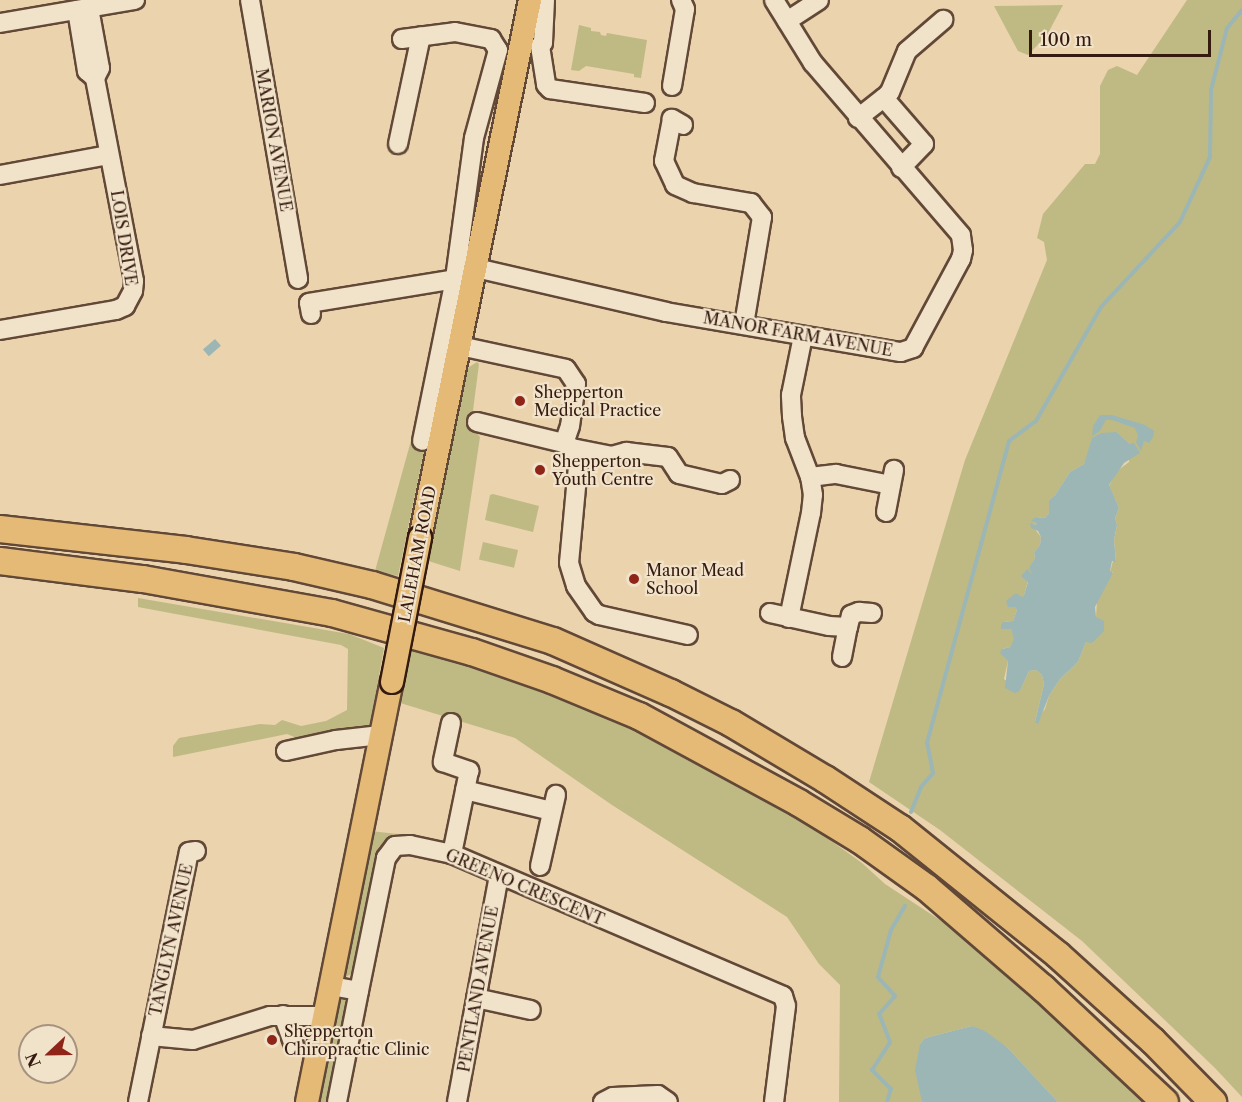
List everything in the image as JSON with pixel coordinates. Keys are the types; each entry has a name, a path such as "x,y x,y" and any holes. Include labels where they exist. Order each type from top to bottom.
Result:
{"highway":[{"path":"0,529 186,550 294,567 372,585 553,641 671,693 741,729 900,828 1058,955 1153,1041 1213,1102"},
{"path":"0,561 143,579 332,613 472,652 552,680 639,716 799,803 860,840 927,888 1059,1003 1165,1102"}],"main road":[{"name":"LALEHAM ROAD","path":"307,1102 518,52 533,2"}],"street":[{"path":"0,23 52,7 83,9 135,0"},
{"name":"MARION AVENUE","path":"250,0 298,279"},
{"path":"672,86 685,9 681,0"},
{"name":"MANOR FARM AVENUE","path":"476,268 666,312 803,336 901,352 918,344 961,259 963,243 955,226 901,168 813,63 774,0"},
{"path":"787,21 819,0"},
{"name":"LOIS DRIVE","path":"0,330 116,310 130,299 134,281 95,78 87,71 83,9"},
{"path":"858,118 890,92 907,51 943,20"},
{"path":"402,39 455,32 491,39 497,46 518,52 550,88 645,103"},
{"path":"398,144 421,36"},
{"path":"420,431 455,279 474,138 518,52"},
{"path":"884,98 924,144 901,168"},
{"path":"683,125 672,119 664,161 675,184 693,193 751,203 762,217 744,325"},
{"path":"474,138 500,143"},
{"path":"0,175 109,155"},
{"path":"311,314 309,303 455,279"},
{"path":"789,618 812,513 810,477 795,438 792,416 791,395 803,336"},
{"path":"460,346 567,369 576,384 568,445 578,466 569,563 576,586 599,615 688,635"},
{"path":"477,422 612,456 633,452 668,457 679,474 722,484 730,480"},
{"path":"810,477 836,474 892,477 886,512"},
{"path":"842,657 851,615 859,612 872,613"},
{"path":"770,613 829,626 848,627"},
{"path":"451,723 443,762 469,771 452,854"},
{"path":"286,751 336,740 381,735"},
{"path":"465,790 554,803 540,866"},
{"name":"GREENO CRESCENT","path":"337,1102 386,858 395,846 410,845 452,854 783,996 786,1006 774,1102"},
{"name":"TANGLYN AVENUE","path":"138,1102 189,852 196,851"},
{"name":"PENTLAND AVENUE","path":"457,1102 499,876"},
{"path":"331,986 359,990"},
{"path":"476,998 531,1010"},
{"path":"283,1015 294,1046"},
{"name":"TANGLYN AVENUE","path":"151,1036 193,1040 283,1015 325,1016"},
{"path":"603,1102 613,1097 658,1095 668,1102"}],"shaded area":[{"path":"1187,0 1242,0 1242,1097 1215,1068 1082,941 940,830 869,782 965,460 1047,260 1044,242 1037,238 1043,214 1085,164 1095,164 1100,154 1100,86 1108,70 1117,66 1137,75","holes":["1117,432 1130,444 1129,462 1117,471 1109,486 1119,508 1115,518 1117,525 1114,540 1116,561 1113,561 1110,572 1113,572 1097,601 1096,617 1078,662 1060,679 1049,696 1045,709 1035,722 1044,684 1042,675 1036,670 1029,671 1020,691 1004,679 1008,661 1002,649 1010,647 1015,639 1011,629 1003,622 1013,621 1017,610 1015,606 1024,595 1028,581 1025,579 1027,570 1030,575 1032,574 1030,568 1035,558 1034,552 1040,545 1041,537 1031,524 1037,525 1037,523 1032,521 1035,517 1045,518 1049,513 1049,500 1055,495 1070,472 1084,464 1089,452"]},
{"path":"1063,5 1047,35 1028,55 1018,51 994,6"},
{"path":"579,25 591,28 591,31 600,32 601,35 606,36 607,33 647,40 641,78 634,77 634,74 586,66 579,71 571,70"},
{"path":"477,362 479,364 471,426 480,437 460,571 422,559 466,369"},
{"path":"412,437 418,439 425,447 398,576 375,571"},
{"path":"490,495 539,506 533,532 485,520"},
{"path":"483,542 518,550 514,568 479,560"},
{"path":"138,598 349,634 384,648 370,725 364,731 304,741 287,734 173,757 173,746 179,738 260,724 275,725 282,720 301,726 326,721 347,710 348,649 341,645 138,607"},
{"path":"407,643 550,693 658,739 780,804 862,863 885,884 975,943 1148,1102 1058,1102 1008,1048 972,1026 925,1038 920,1044 922,1102 839,1102 840,985 819,964 787,917 612,805 515,738 397,702"},
{"path":"370,831 398,834 382,845 378,853 358,961 354,973 345,977 343,975"},
{"path":"338,998 345,1000 345,1018 329,1102 313,1102"}],"water":[{"path":"215,339 221,346 209,356 203,349"},
{"path":"1100,415 1112,415 1145,425 1154,431 1153,437 1149,443 1144,441 1141,451 1136,442 1138,436 1135,428 1112,420 1106,420 1100,431 1092,436 1093,426"},
{"path":"1117,432 1130,444 1134,443 1140,453 1124,463 1109,485 1119,508 1115,518 1117,525 1114,540 1116,562 1112,561 1110,571 1113,573 1095,607 1096,617 1104,621 1104,631 1092,643 1086,642 1078,662 1060,679 1049,696 1038,724 1035,722 1044,684 1042,675 1036,670 1029,671 1020,691 1015,693 1005,688 1008,661 1000,653 1002,649 1010,647 1014,639 1011,629 1001,629 1001,625 1003,622 1013,621 1017,610 1015,607 1008,607 1006,601 1016,593 1022,597 1024,595 1028,582 1021,576 1027,569 1032,574 1029,568 1035,558 1034,552 1040,545 1041,537 1038,531 1031,528 1030,523 1036,525 1037,523 1031,521 1035,517 1045,518 1049,513 1049,500 1055,495 1070,472 1084,464 1092,438 1101,433"},
{"path":"972,1026 985,1031 1008,1048 1058,1102 922,1102 915,1070 920,1044 925,1038"}],"waterway":[{"path":"911,812 921,787 933,773 927,743 1009,441 1036,421 1101,307 1180,222 1210,157 1211,90 1227,28 1242,10"},
{"path":"887,1102 891,1089 872,1070 890,1042 879,1014 895,996 878,977 891,930 905,906"}],"place":[{"name":"Shepperton Medical Practice","path":"520,401"},
{"name":"Shepperton Youth Centre","path":"540,470"},
{"name":"Manor Mead School","path":"634,579"},
{"name":"Shepperton Chiropractic Clinic","path":"272,1040"}]}
